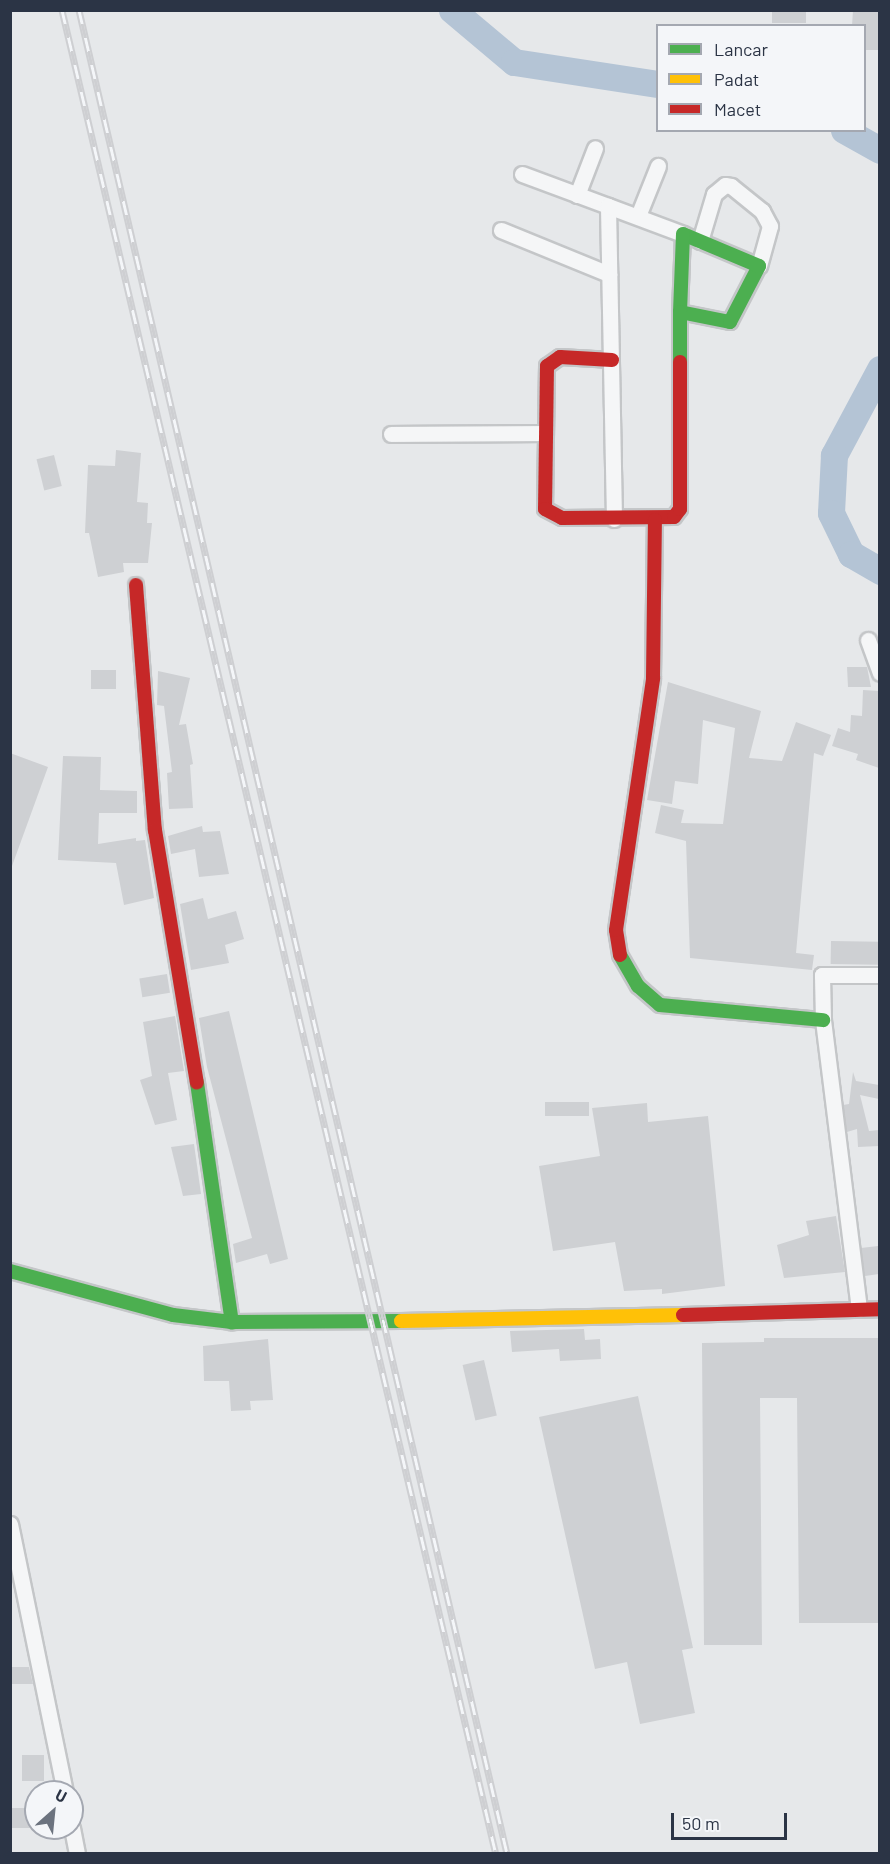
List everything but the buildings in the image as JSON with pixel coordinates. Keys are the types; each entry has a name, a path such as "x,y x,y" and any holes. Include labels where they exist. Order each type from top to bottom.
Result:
{"street":[{"path":"577,195 595,148"},
{"path":"638,216 658,166"},
{"path":"522,174 638,216 759,266"},
{"path":"680,312 721,324 730,322 752,286 770,226 762,212 731,186 725,185 714,194 700,241"},
{"path":"608,206 614,519"},
{"path":"501,230 609,274"},
{"path":"612,360 560,357 549,362 545,373 543,434 548,512 557,518 655,520 675,517 680,509 680,312 683,234"},
{"path":"391,434 543,434"},
{"path":"655,520 653,678 616,930 618,951 638,986 660,1005 823,1020"},
{"path":"136,585 155,830 198,1082 232,1322"},
{"path":"868,640 879,673"},
{"path":"859,1309 823,1020 822,975 879,975"},
{"path":"10,1270 173,1315 232,1322 491,1320 879,1309"},
{"path":"10,1524 63,1780"}],"waterway":[{"path":"452,10 514,62 656,84"},
{"path":"848,132 880,150"},
{"path":"880,369 834,455 831,513 851,554 880,571"}],"railway":[{"path":"62,10 496,1854"},
{"path":"79,10 507,1854"}],"traffic: fast":[{"path":"680,312 730,322 759,266 683,234 680,312 680,362"},
{"path":"620,955 638,986 660,1005 823,1020"},
{"path":"197,1083 232,1322"},
{"path":"10,1271 173,1315 232,1322 401,1321"}],"traffic: slow":[{"path":"401,1321 683,1315"}],"traffic: jam":[{"path":"612,360 560,357 547,366 545,509 562,518 674,517 680,509 680,362"},
{"path":"620,955 616,930 653,678 655,520"},
{"path":"136,585 155,830 197,1083"},
{"path":"683,1315 880,1309"}]}
